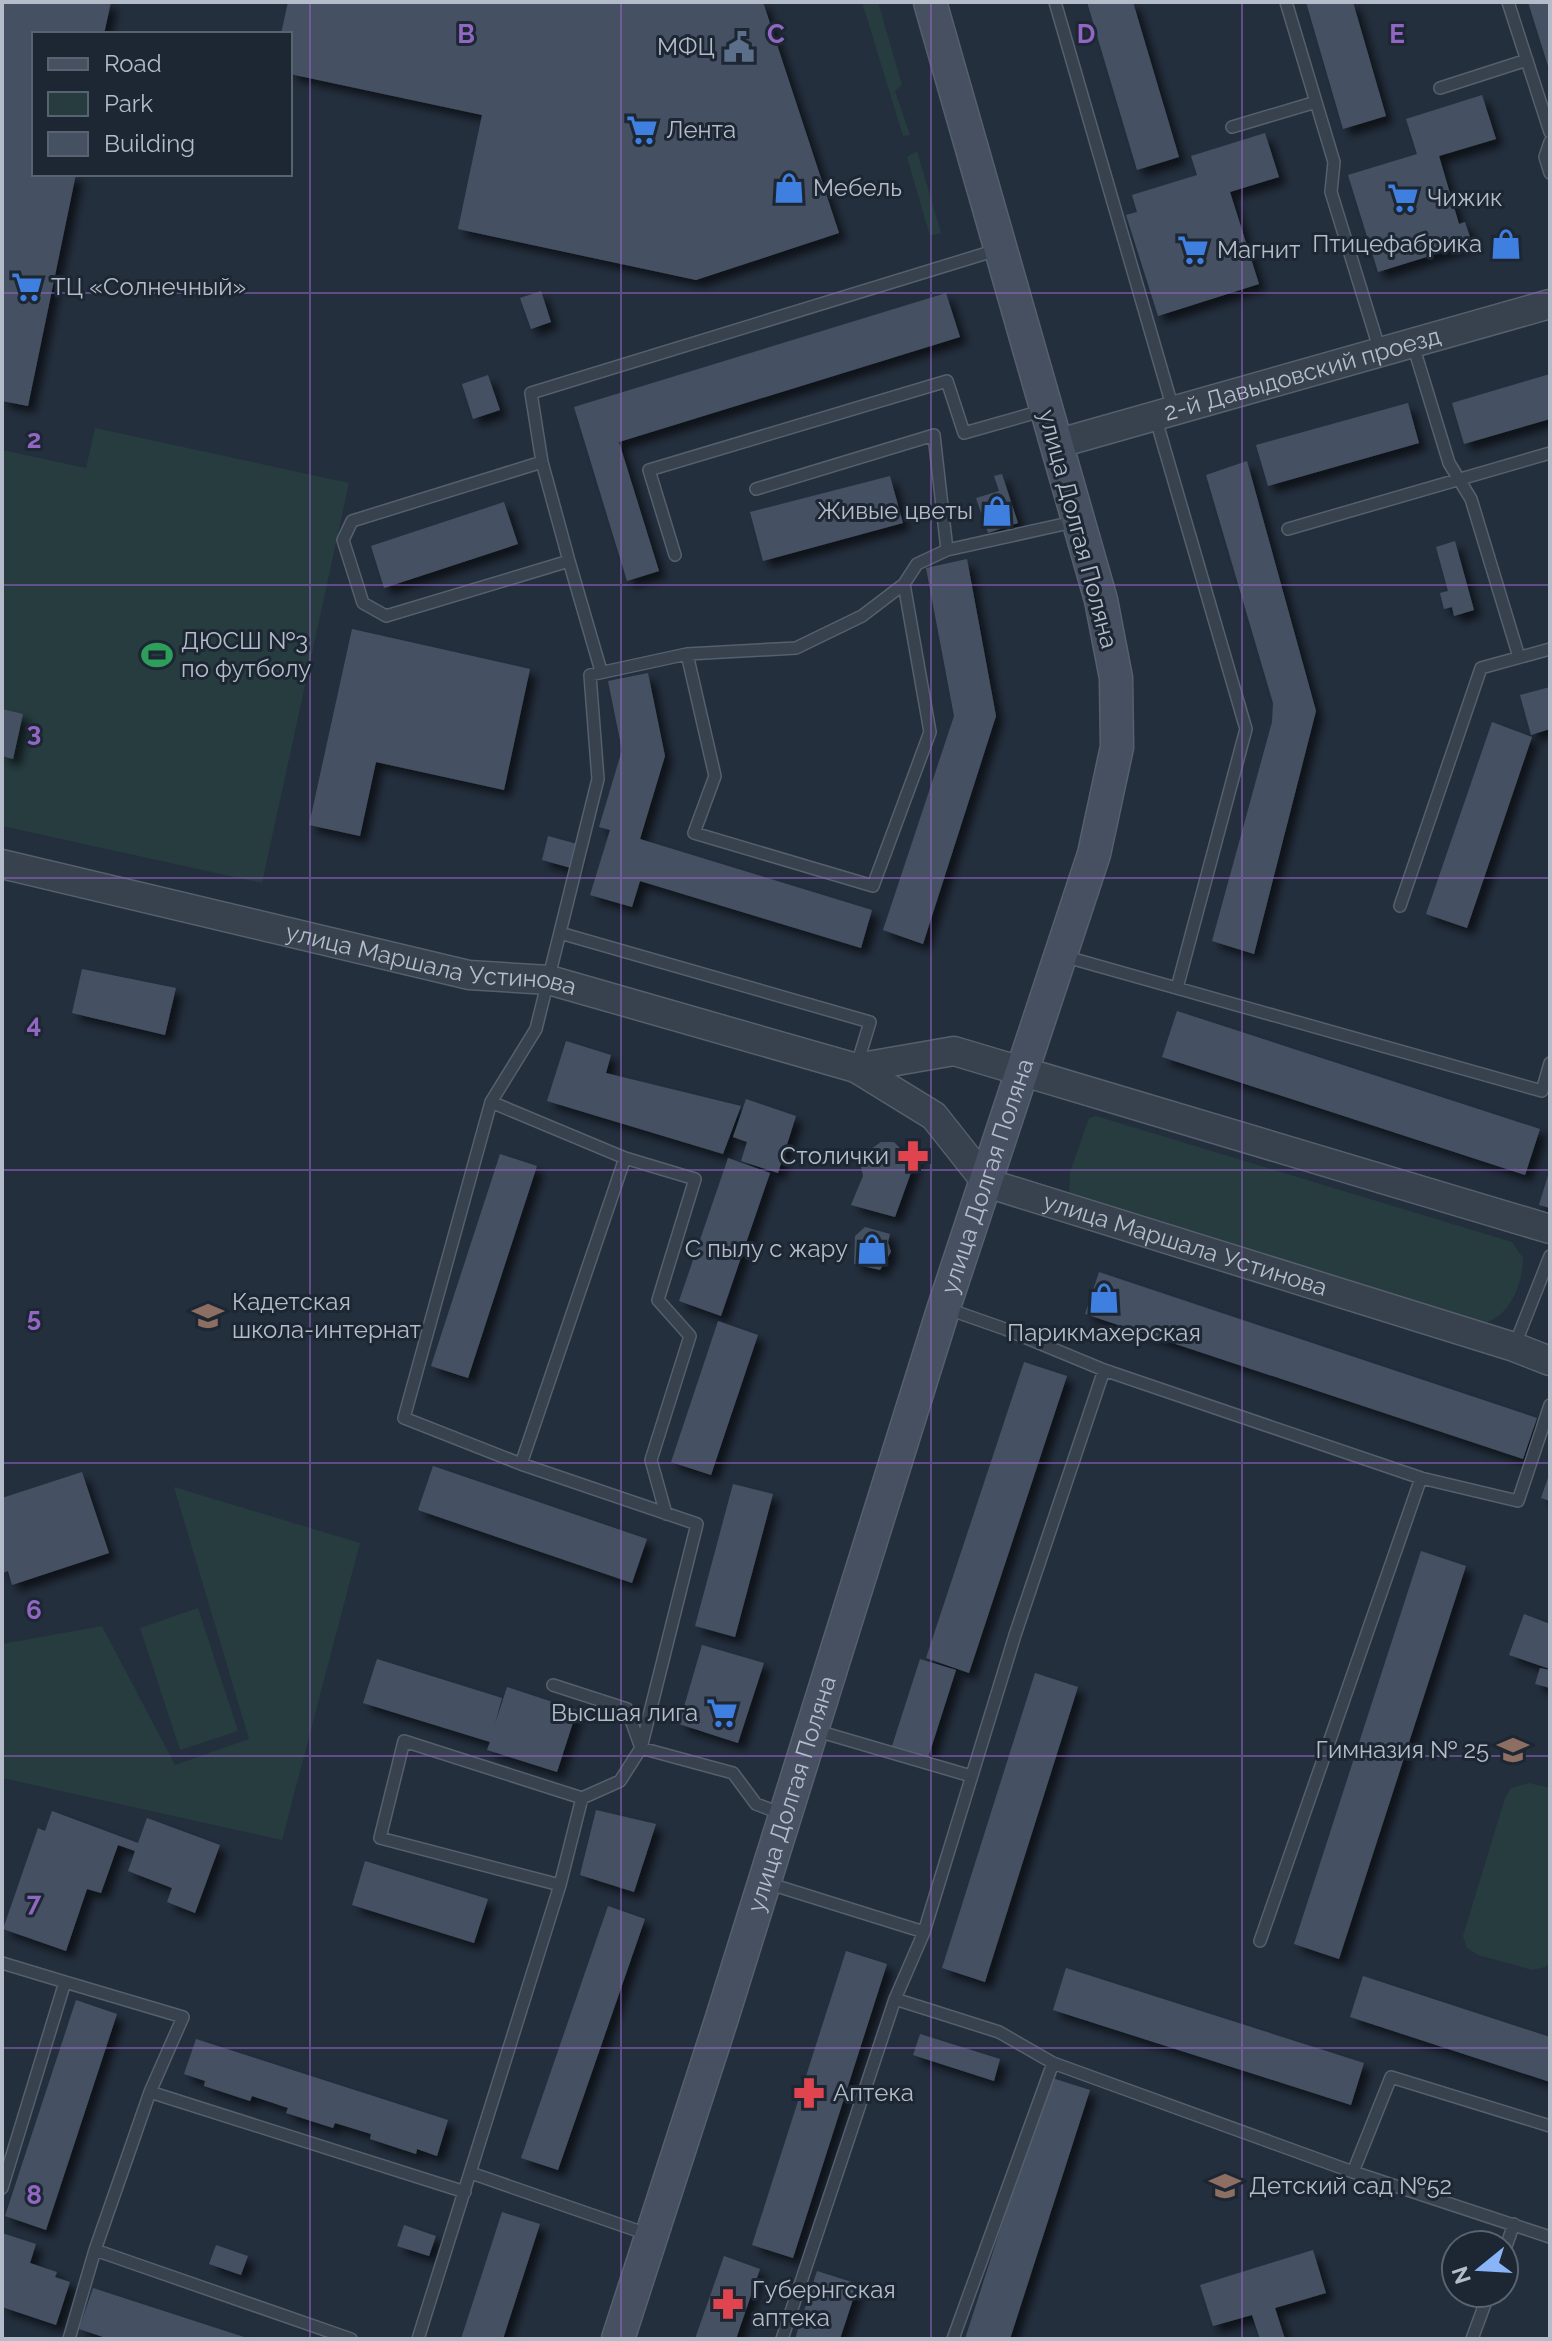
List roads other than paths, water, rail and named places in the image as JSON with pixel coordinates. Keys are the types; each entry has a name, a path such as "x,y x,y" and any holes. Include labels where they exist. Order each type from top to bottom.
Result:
{"main road":[{"name":"улица Долгая Поляна","path":"618,2339 944,1307 1094,854 1117,747 1116,678 1101,600 930,2"}],"street":[{"name":"2-й Давыдовский проезд","path":"1056,444 1550,304"},
{"name":"улица Маршала Устинова","path":"2,864 469,975 549,980 856,1068 934,1116 987,1183 1514,1347 1550,1361"},
{"name":"улица Маршала Устинова","path":"856,1068 954,1051 1550,1229"}],"lane":[{"path":"1055,2 1246,729 1177,988"},
{"path":"1286,2 1334,162 1331,192 1381,353"},
{"path":"1508,2 1550,132"},
{"path":"1440,88 1527,60"},
{"path":"1232,127 1316,102"},
{"path":"1550,142 1545,157 1550,173"},
{"path":"601,671 542,462 531,393 1001,249"},
{"path":"1413,343 1449,463 1471,499 1519,657"},
{"path":"675,555 649,470 947,381 964,433 1046,410"},
{"path":"756,489 934,435 947,550"},
{"path":"1288,529 1550,453"},
{"path":"542,462 352,521 343,540 363,603 386,616 569,561"},
{"path":"560,1885 380,1838 404,1741 582,1798 620,1781 641,1748 697,1524 521,1464 404,1418 491,1102 536,1029 549,980 598,779 590,675 687,654 796,648 862,616 904,584 917,564 947,550 1078,521"},
{"path":"687,654 715,776 694,833 873,886 930,732 904,584"},
{"path":"1400,906 1481,668 1550,649"},
{"path":"560,933 870,1022 856,1068"},
{"path":"1059,954 1542,1091 1550,1063"},
{"path":"491,1102 625,1158 695,1179 658,1300 690,1336 651,1460 666,1514"},
{"path":"521,1464 625,1158"},
{"path":"1514,1347 1550,1256"},
{"path":"944,1307 1104,1370 1421,1478 1518,1501 1550,1405"},
{"path":"782,2339 895,1999 924,1932 971,1776 1104,1370"},
{"path":"1260,1941 1421,1478"},
{"path":"553,1685 627,1709 641,1748"},
{"path":"812,1729 971,1776"},
{"path":"641,1748 733,1773 756,1804 785,1815"},
{"path":"418,2339 560,1885 582,1798"},
{"path":"763,1881 924,1932"},
{"path":"2,1963 183,2017 150,2092 95,2250 69,2339"},
{"path":"2,2188 65,1982"},
{"path":"895,1999 999,2032 1053,2063 1353,2172 1550,2237"},
{"path":"953,2339 1053,2063"},
{"path":"1353,2172 1391,2077 1550,2126"},
{"path":"150,2092 465,2192"},
{"path":"471,2173 652,2235"},
{"path":"1512,2229 1514,2224"},
{"path":"95,2250 351,2339"},
{"path":"1472,2339 1483,2309"}],"place":[{"name":"МФЦ","path":"739,47"},
{"name":"Лента","path":"642,130"},
{"name":"Мебель","path":"789,188"},
{"name":"Чижик","path":"1403,198"},
{"name":"Птицефабрика","path":"1506,244"},
{"name":"Магнит","path":"1193,250"},
{"name":"ТЦ «Солнечный»","path":"27,287"},
{"name":"Живые цветы","path":"997,511"},
{"name":"ДЮСШ №3 по футболу","path":"157,655"},
{"name":"Столички","path":"913,1156"},
{"name":"C пылу с жару","path":"872,1249"},
{"name":"Парикмахерская","path":"1104,1298"},
{"name":"Кадетская школа-интернат","path":"208,1316"},
{"name":"Высшая лига","path":"722,1713"},
{"name":"Гимназия № 25","path":"1513,1750"},
{"name":"Аптека","path":"809,2093"},
{"name":"Детский сад №52","path":"1225,2186"},
{"name":"Губернгская аптека","path":"728,2304"}]}
